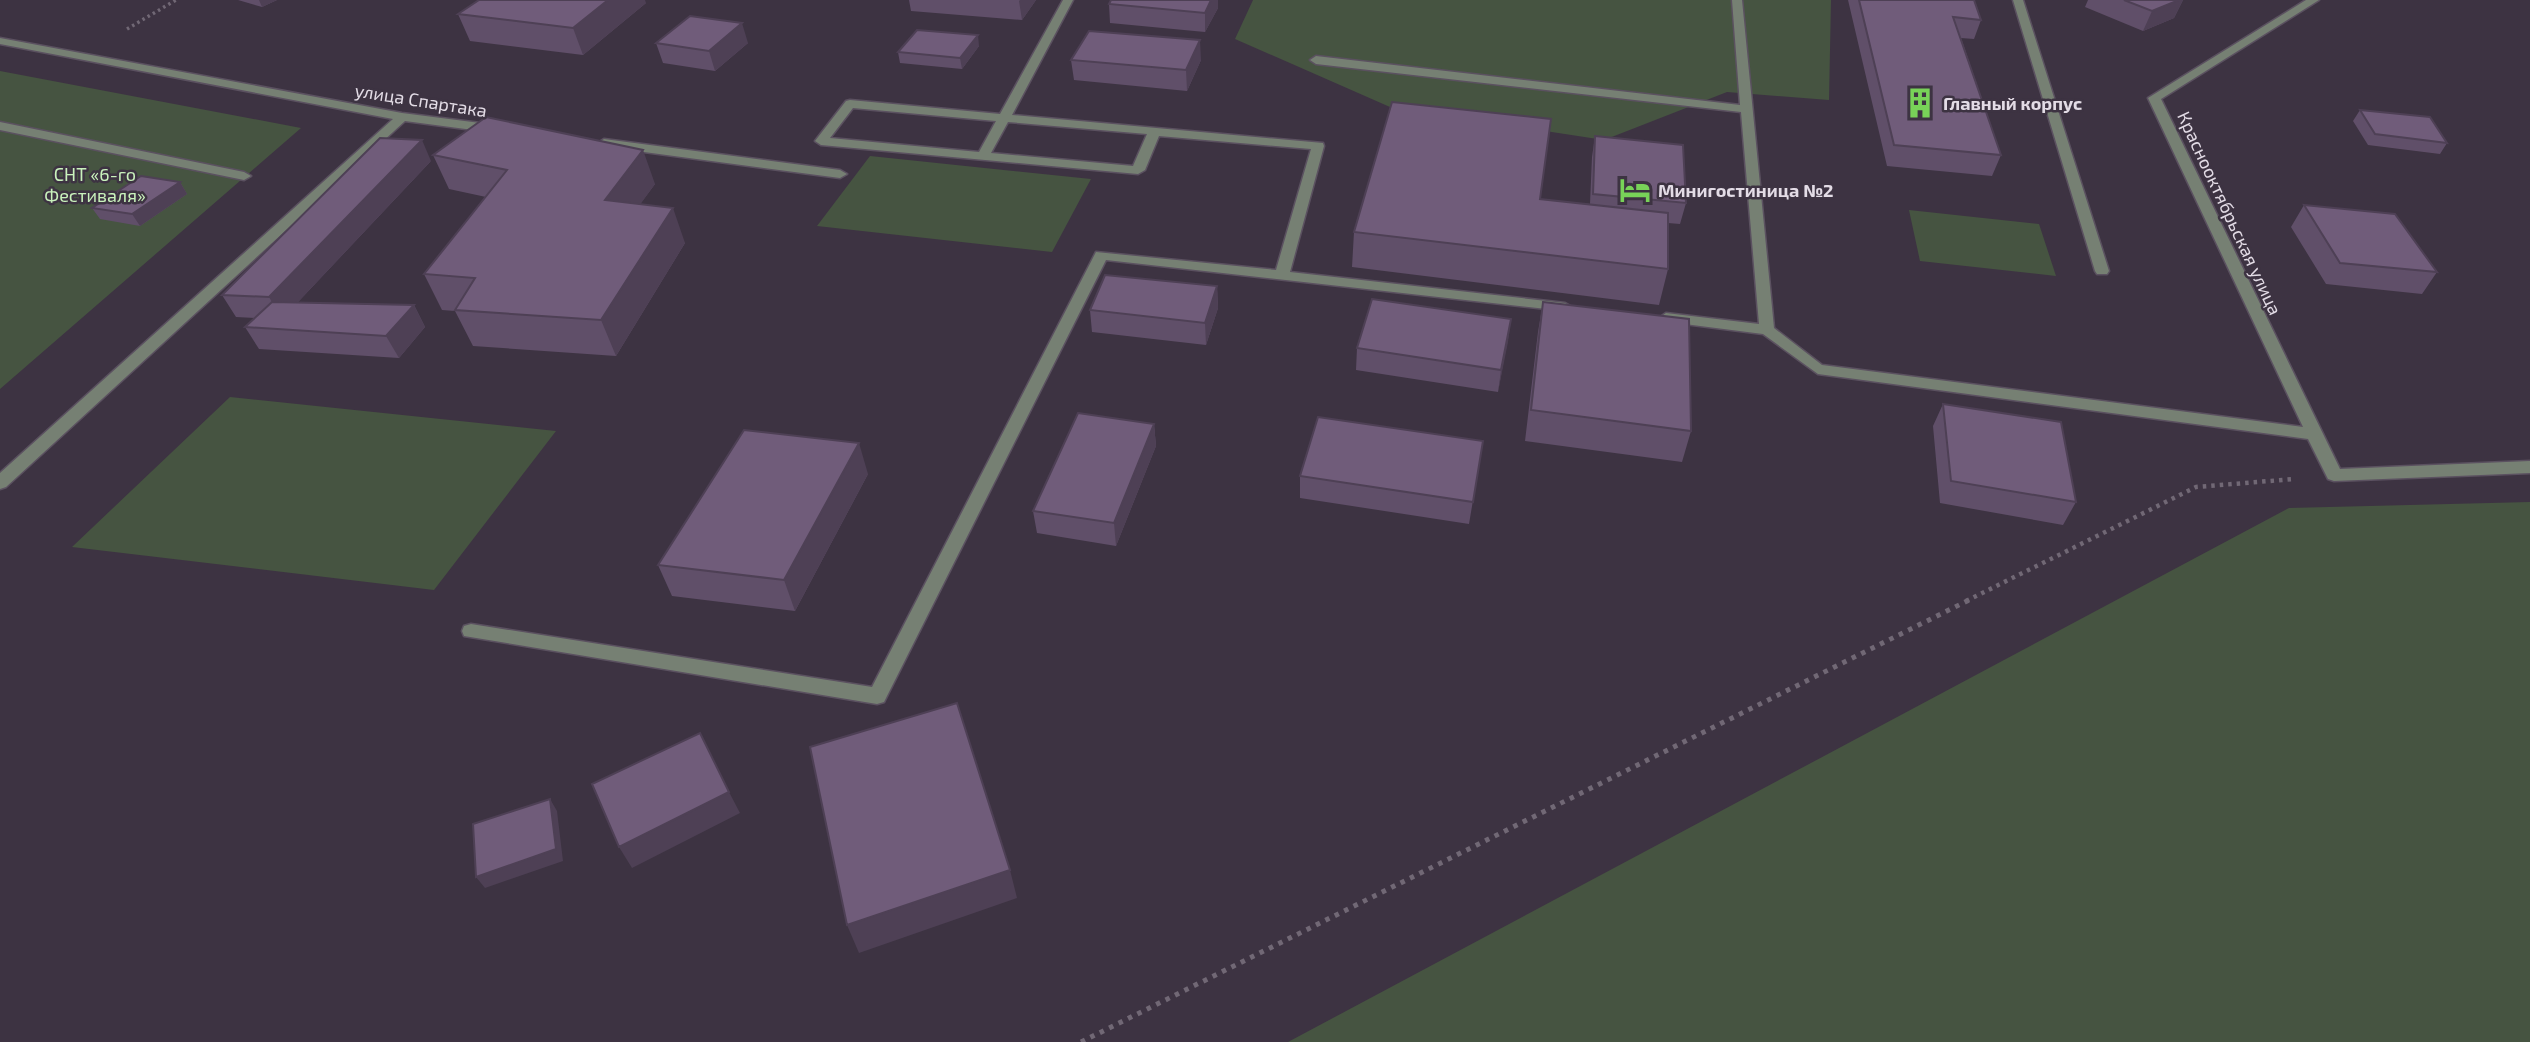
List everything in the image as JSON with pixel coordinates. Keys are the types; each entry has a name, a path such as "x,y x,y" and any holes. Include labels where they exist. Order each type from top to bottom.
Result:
{"street":[{"path":"982,156 1068,0"},
{"path":"1737,0 1767,330"},
{"path":"2018,0 2102,271"},
{"name":"Краснооктябрьская улица","path":"2314,0 2154,98 2333,475"},
{"name":"улица Спартака","path":"0,41 402,117 512,131"},
{"path":"1316,60 1747,109"},
{"path":"1155,131 1138,170 821,141 850,104 1155,131 1318,146 1282,275"},
{"path":"0,483 402,117"},
{"path":"0,126 244,176"},
{"path":"594,142 840,174"},
{"path":"471,631 877,696 1101,255 1587,309"},
{"path":"1656,317 1767,330 1818,369 2314,434"},
{"path":"2333,475 2530,467"}],"path":[{"path":"1081,1042 2196,487 2333,475"}],"green space":[{"path":"1253,0 1831,0 1829,100 1727,92 1604,140 1390,107 1235,39"},
{"name":"СНТ «6-го Фестиваля»","path":"0,71 301,128 0,389"},
{"path":"870,156 1091,179 1052,252 817,226"},
{"path":"1909,210 2039,224 2056,276 1920,261"},
{"path":"230,397 556,431 434,590 72,547"},
{"path":"2530,502 2530,1042 1288,1042 2289,508"}],"building":[{"path":"479,0 608,0 573,28 458,14"},
{"path":"1111,0 1211,0 1205,13 1109,4"},
{"name":"Главный корпус","path":"1859,0 1974,0 1981,20 1953,17 2001,155 1894,145"},
{"path":"2124,0 2179,0 2152,11"},
{"path":"690,16 742,23 709,51 656,43"},
{"path":"917,30 978,35 960,58 898,52"},
{"path":"1089,31 1200,40 1186,70 1071,60"},
{"path":"1392,102 1551,119 1540,199 1668,213 1668,269 1354,232"},
{"path":"2360,110 2430,117 2447,143 2375,134"},
{"path":"486,117 643,150 605,200 673,208 601,320 455,310 475,278 424,274 507,170 433,155"},
{"path":"1595,136 1683,145 1686,203 1593,194"},
{"path":"380,138 422,140 269,297 222,295"},
{"path":"141,176 180,182 132,214 92,208"},
{"path":"2304,205 2395,214 2437,272 2340,263"},
{"path":"1105,275 1217,286 1205,323 1090,310"},
{"path":"1372,299 1511,319 1501,370 1357,348"},
{"path":"272,302 414,305 386,336 245,327"},
{"path":"1543,302 1689,319 1691,431 1531,410"},
{"path":"1943,404 2061,422 2076,502 1951,481"},
{"path":"1078,413 1154,424 1114,523 1033,511"},
{"path":"1318,417 1483,441 1473,502 1300,476"},
{"path":"744,430 859,443 784,580 658,565"},
{"path":"957,703 1010,870 847,925 810,747"},
{"path":"700,733 729,792 619,847 592,784"},
{"path":"550,799 556,849 476,877 473,824"}],"place":[{"name":"Главный корпус","path":"1920,103"},
{"name":"Минигостиница №2","path":"1635,190"}]}
